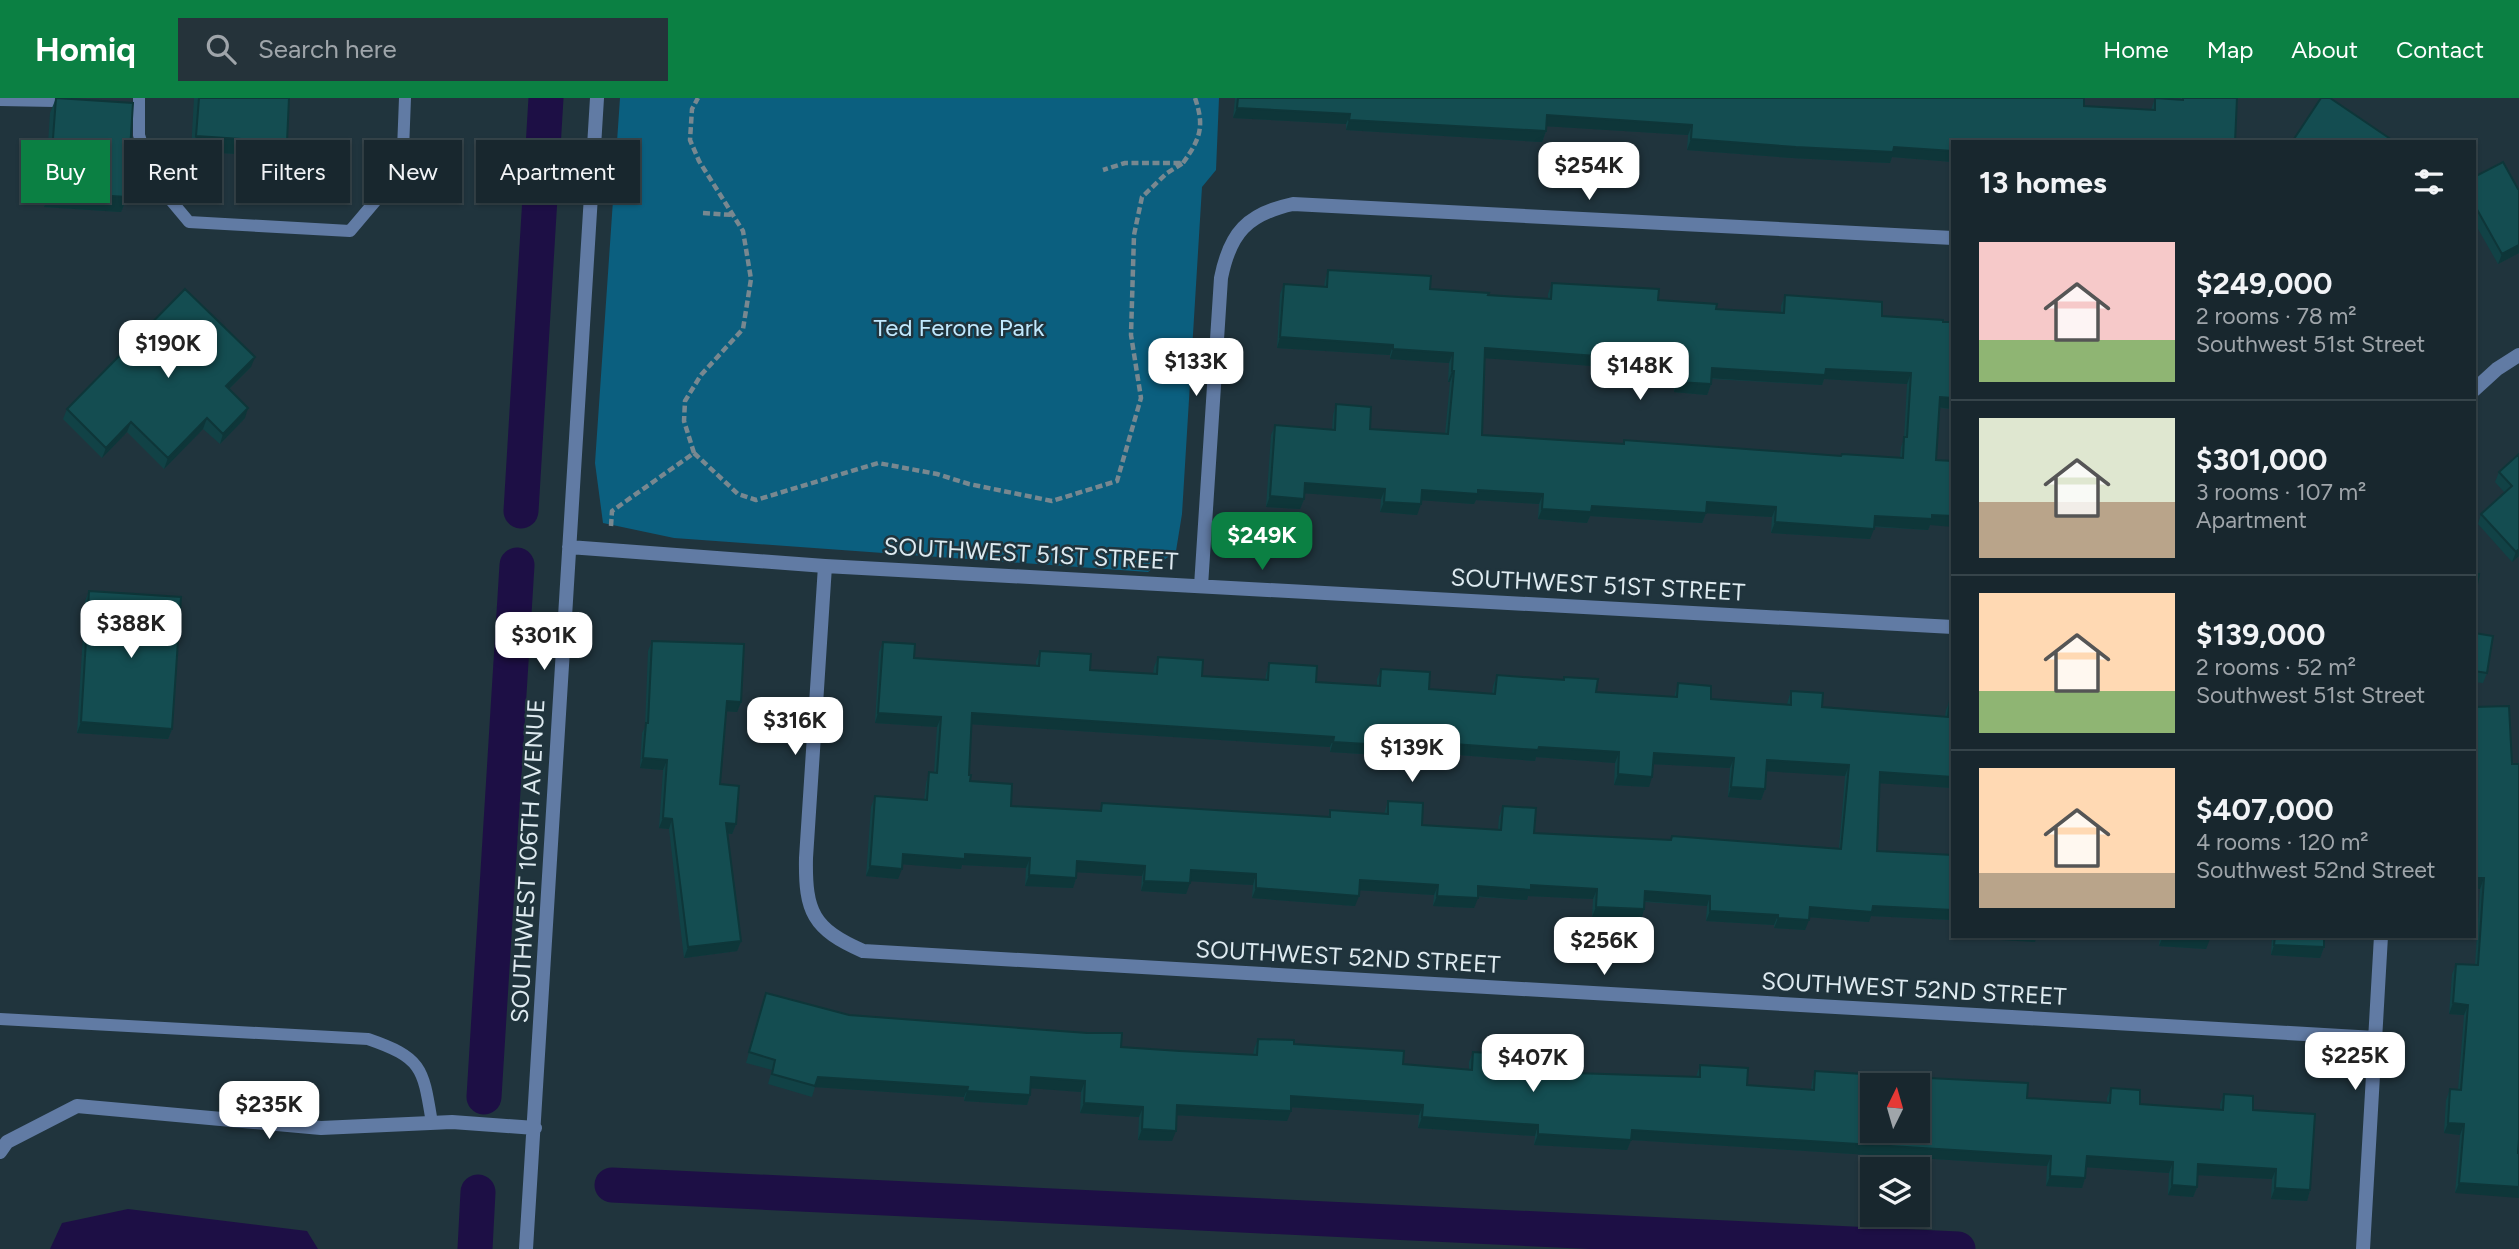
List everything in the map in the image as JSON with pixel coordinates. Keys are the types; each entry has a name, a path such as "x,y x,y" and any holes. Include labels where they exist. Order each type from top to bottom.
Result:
{"street":[{"name":"SOUTHWEST 106TH AVENUE","path":"526,1249 597,98"},
{"path":"1201,586 1221,278 1231,242 1242,228 1272,209 1293,204 1951,238"},
{"path":"2476,388 2497,369 2519,355"},
{"name":"SOUTHWEST 51ST STREET","path":"569,547 825,566 1951,627"},
{"name":"SOUTHWEST 52ND STREET","path":"825,566 806,873 808,901 827,932 863,951 2375,1038"},
{"path":"2363,1249 2381,938"},
{"path":"0,1152 7,1142 77,1106 321,1128 452,1122 535,1128"}],"lane":[{"path":"0,100 55,101 63,98"},
{"path":"139,98 139,135 153,179 188,222 349,231 383,192 402,150 405,98"},
{"path":"0,1019 368,1040 396,1049 420,1068 432,1123"}],"path":[{"path":"698,98 692,109 690,141 699,161 744,232 751,279 743,329 701,375 685,401 684,421 694,453 738,494 757,500 878,463 1052,500 1117,481 1141,398 1131,335 1134,235 1142,197 1167,173 1183,163 1198,142 1201,118 1195,98"},
{"path":"1104,170 1125,163 1183,163"},
{"path":"703,213 733,215"},
{"path":"611,531 612,511 694,453"}],"green space":[{"name":"Ted Ferone Park","path":"620,98 1219,98 1216,170 1202,187 1182,514 1176,551 1148,572 674,538 603,523 595,463 613,203 640,203 640,140 617,140"}],"shaded area":[{"path":"128,1209 307,1231 318,1249 50,1249 62,1223"}],"building":[{"path":"56,98 133,103 131,140 124,140 124,197 110,196 110,140 53,140"},
{"path":"199,98 289,98 287,140 196,136"},
{"path":"1238,98 2084,98 2084,106 2155,110 2155,98 2237,98 2235,140 1951,140 1951,151 1894,147 1893,152 1691,139 1692,125 1547,115 1546,131 1349,120 1350,114 1237,108"},
{"path":"2321,98 2330,98 2389,138 2388,140 2293,140"},
{"path":"2503,162 2519,189 2519,245 2502,254 2476,208 2476,176"},
{"path":"1328,270 1431,276 1430,289 1551,299 1552,283 1659,289 1658,300 1717,304 1716,309 1784,313 1785,295 1882,302 1882,316 1951,322 1951,398 1940,397 1936,460 1951,461 1951,516 1932,515 1932,519 1875,516 1874,529 1775,522 1776,507 1707,502 1706,513 1592,506 1591,512 1542,509 1543,494 1478,490 1478,494 1422,490 1421,504 1384,502 1385,489 1305,483 1304,499 1270,496 1275,425 1335,430 1336,404 1371,407 1370,429 1448,434 1454,371 1453,353 1393,349 1393,345 1280,337 1284,284 1327,287","holes":["1485,348 1679,362 1677,382 1711,384 1712,368 1825,375 1826,369 1911,373 1903,458 1624,440 1624,444 1482,435"]},
{"path":"185,289 255,357 226,386 248,408 223,434 207,418 168,458 131,422 106,448 67,409"},
{"path":"2519,454 2519,549 2516,552 2481,514 2512,486 2499,472"},
{"path":"89,591 181,597 172,729 81,722"},
{"path":"2476,633 2493,636 2487,673 2476,671"},
{"path":"652,641 744,644 741,702 727,701 720,784 739,786 736,824 726,823 741,941 688,947 672,819 663,818 667,760 643,758 648,723"},
{"path":"883,642 915,644 914,658 1039,666 1040,651 1091,654 1090,670 1157,674 1158,657 1203,660 1202,676 1268,680 1269,663 1317,666 1316,682 1380,686 1381,669 1430,672 1429,689 1495,694 1497,675 1564,680 1564,677 1598,679 1596,692 1677,697 1678,683 1711,686 1711,699 1791,705 1791,691 1823,693 1822,707 1948,717 1951,700 1951,777 1880,772 1877,851 1951,855 1951,910 1873,906 1872,912 1810,907 1809,920 1778,918 1778,915 1710,911 1710,896 1645,891 1644,909 1596,907 1597,889 1531,885 1531,890 1478,886 1478,898 1437,896 1438,885 1360,880 1359,896 1256,888 1256,874 1191,870 1190,883 1144,881 1145,866 1077,861 1076,878 1029,875 1030,858 965,854 965,859 903,854 902,869 870,866 875,796 927,800 929,772 937,773 941,717 878,713","holes":["972,713 1334,737 1333,742 1384,745 1385,739 1538,750 1539,747 1619,752 1618,774 1652,777 1654,753 1734,758 1731,787 1765,789 1767,760 1849,765 1841,849 1672,836 1671,840 1534,833 1536,808 1503,806 1501,830 1422,825 1423,803 1388,801 1388,814 1330,810 1330,817 1102,803 1101,811 1011,806 1012,784 970,781 969,775"]},
{"path":"2509,706 2512,764 2519,764 2519,1187 2459,1183 2464,1124 2448,1123 2450,1089 2461,1090 2468,1005 2453,1003 2456,964 2478,965 2484,878 2476,878 2476,707"},
{"path":"2275,938 2324,938 2324,947 2274,945"},
{"path":"766,993 849,1015 1087,1033 1122,1033 1121,1047 1257,1055 1258,1039 1294,1040 1294,1044 1404,1051 1403,1064 1472,1070 1473,1052 1573,1058 1573,1073 1700,1077 1700,1065 1748,1068 1747,1085 1814,1090 1815,1071 1860,1074 1860,1143 1930,1143 1930,1078 2028,1083 2027,1098 2110,1103 2111,1088 2140,1090 2140,1104 2223,1110 2224,1094 2253,1096 2253,1110 2315,1114 2310,1190 2275,1188 2276,1169 2198,1164 2197,1187 2172,1185 2173,1162 2087,1156 2085,1178 2050,1176 2051,1156 1632,1130 1631,1140 1538,1134 1538,1125 1422,1117 1423,1105 1291,1096 1291,1111 1177,1105 1176,1131 1142,1129 1143,1107 1084,1103 1085,1081 1031,1077 1030,1095 967,1091 968,1087 818,1077 815,1086 772,1074 775,1060 749,1052"}],"waterway":[{"path":"521,511 546,98"},
{"path":"484,1097 517,565"},
{"path":"612,1185 1958,1249"},
{"path":"475,1249 478,1192"}]}
